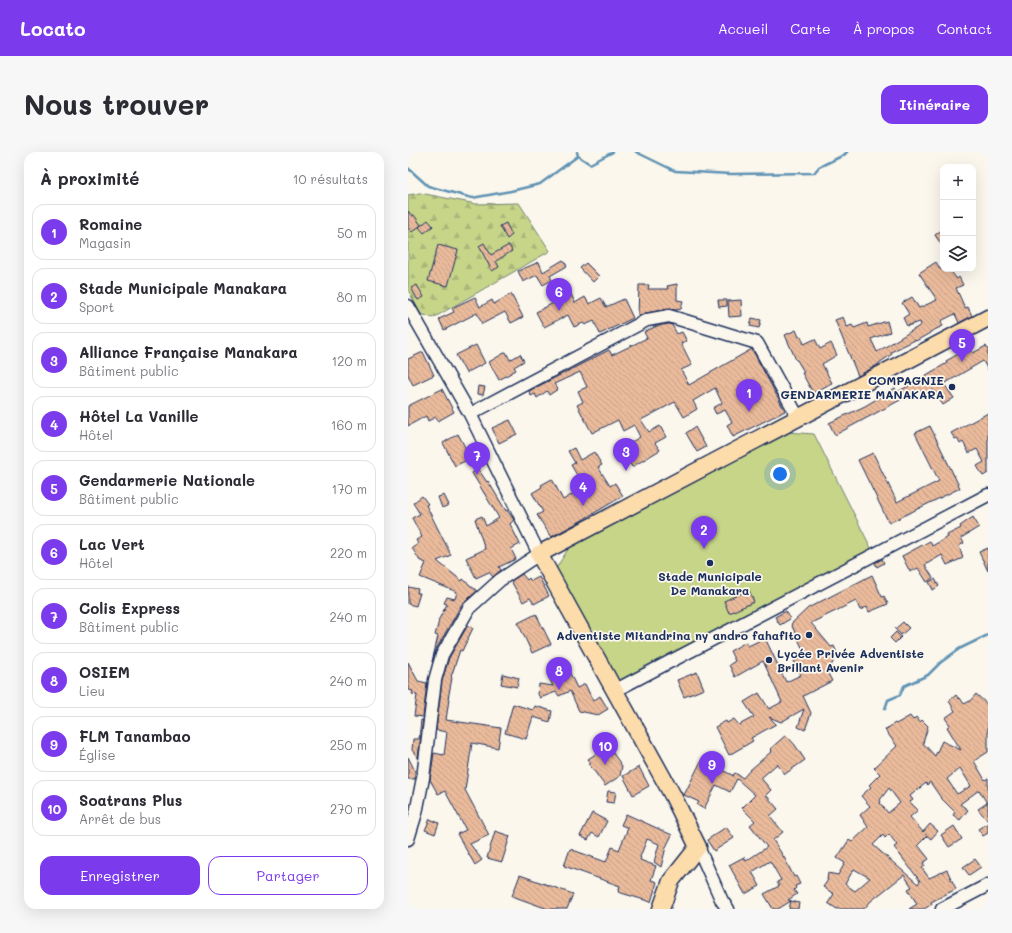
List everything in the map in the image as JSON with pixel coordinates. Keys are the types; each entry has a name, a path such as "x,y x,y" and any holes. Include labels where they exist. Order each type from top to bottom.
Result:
{"main road":[{"path":"660,909 671,881 698,848 673,796 539,554 988,318"}],"street":[{"path":"408,306 470,414 539,554 500,580 470,608 442,655 435,680 423,778 418,806 408,840"},
{"path":"470,414 647,320 669,316 757,342 798,417"},
{"path":"614,691 988,495"},
{"path":"698,848 722,901 728,909"},
{"path":"942,909 988,885"}],"green space":[{"path":"420,193 476,204 519,203 550,251 433,318 421,314 408,290 408,195"},
{"name":"Stade Municipale De Manakara","path":"787,432 814,434 875,556 620,683 555,570 570,546"}],"building":[{"path":"408,211 412,216 414,215 421,225 412,232 408,228"},
{"path":"428,220 433,226 424,233 419,227"},
{"path":"506,223 512,235 507,239 500,226"},
{"path":"940,231 940,242 935,235"},
{"path":"484,243 491,255 509,245 512,251 496,261 499,267 492,271 479,246"},
{"path":"438,245 458,250 448,286 428,281"},
{"path":"563,260 567,266 550,276 552,280 543,285 537,275 523,282 518,271 539,262 543,272"},
{"path":"936,262 940,272 951,272 957,279 959,277 963,285 956,288 965,308 968,307 972,316 959,323 955,314 941,321 943,326 916,341 915,340 891,352 892,354 879,364 858,376 835,320 843,317 847,327 852,325 854,328 867,323 868,327 887,321 890,332 871,339 877,352 921,325 920,322 907,326 903,318 909,314 902,303 912,297 919,308 937,300 919,273"},
{"path":"586,263 599,276 593,282 580,268"},
{"path":"677,284 677,300 683,301 681,309 668,309 638,316 639,285 649,285 648,289 668,289 667,286"},
{"path":"417,285 424,297 418,300 411,288"},
{"path":"511,294 523,317 511,323 505,312 482,324 477,313 444,330 439,319 454,312 452,308 475,297 480,307 492,300 494,304"},
{"path":"571,294 575,303 585,297 589,304 601,298 606,307 624,299 633,318 600,334 594,321 585,325 583,323 574,327 568,315 544,327 536,312"},
{"path":"718,300 727,300 727,306 719,307"},
{"path":"741,300 742,316 729,317 728,301"},
{"path":"752,318 761,320 759,328 750,326"},
{"path":"672,325 677,334 682,332 687,341 681,343 692,365 681,370 689,385 752,349 785,411 733,437 727,425 732,422 725,410 716,414 713,408 722,403 715,388 693,401 697,409 684,417 675,402 641,420 649,432 660,426 666,437 655,443 660,450 632,467 621,448 640,437 634,425 623,431 618,420 592,433 577,405 583,402 578,391 587,387 580,372 554,384 558,389 549,395 547,391 537,398 535,394 531,396 529,391 609,350 612,355 647,338 644,332 657,326"},
{"path":"796,330 799,337 801,336 804,344 815,339 820,349 831,343 837,355 822,364 832,383 813,393 802,373 804,372 796,360 785,335"},
{"path":"476,345 485,363 466,373 456,355"},
{"path":"986,346 988,350 988,370 983,361 944,384 954,398 943,405 933,390 924,395 921,391 905,399 904,398 835,435 829,423 865,406 895,388 897,392 916,382 947,363 946,361 969,348 973,353"},
{"path":"423,352 434,375 413,385 408,375 408,359"},
{"path":"506,352 510,360 520,354 524,361 514,367 516,370 499,380 489,362"},
{"path":"478,386 485,387 483,395 477,394"},
{"path":"442,389 454,412 438,421 436,417 428,421 426,416 408,426 408,406"},
{"path":"988,413 988,473 983,476 977,466 984,462 977,449 969,453 963,442 960,444 957,438 955,439 951,433"},
{"path":"510,420 517,434 499,443 492,428"},
{"path":"930,426 960,488 889,523 858,460 873,453 897,502 939,481 915,433"},
{"path":"695,427 706,447 697,452 686,433"},
{"path":"458,434 471,458 455,466 443,443"},
{"path":"574,448 580,460 594,452 602,465 598,467 610,486 615,483 623,496 551,537 537,515 543,512 532,493 542,487 541,485 552,479 563,500 584,487 571,465 575,463 568,451"},
{"path":"478,469 487,482 488,481 506,511 507,510 514,520 510,524 520,544 511,549 516,559 499,567 501,570 493,577 489,572 476,578 466,558 485,549 475,519 482,516 486,526 499,518 472,473"},
{"path":"444,495 449,505 442,508 438,497"},
{"path":"422,496 428,504 426,505 451,555 437,561 477,591 462,604 435,651 432,662 438,636 435,635 438,621 447,604 444,603 447,597 455,599 457,592 420,577 426,563 419,560 412,548 418,544 416,540 422,537 412,518 420,514 413,503"},
{"path":"973,517 979,527 961,538 964,543 959,546 963,558 947,565 942,555 925,565 933,578 927,582 918,568 910,572 902,556 930,541 932,546 948,537 947,535 961,528 960,526"},
{"path":"988,548 988,571 979,552"},
{"path":"882,559 884,563 877,567 875,563"},
{"path":"522,574 527,580 529,578 531,581 539,577 549,596 534,604 530,598 523,602 511,581"},
{"path":"872,575 882,597 884,596 888,604 869,612 867,607 860,610 856,601 811,623 831,647 834,646 838,655 830,668 826,670 832,681 803,696 811,713 805,730 798,727 804,709 781,722 769,717 776,724 751,738 753,741 729,755 715,727 726,721 727,723 734,719 739,725 754,717 744,702 759,693 769,709 782,702 763,661 735,677 729,665 735,661 730,651 746,642 748,646 765,638 786,682 801,675 794,661 806,656 791,624 808,608"},
{"path":"935,579 939,586 933,590 929,582"},
{"path":"408,587 418,589 417,593 420,593 416,606 408,604"},
{"path":"749,590 754,602 729,613 724,601"},
{"path":"786,611 790,619 780,625 775,617"},
{"path":"536,614 551,644 532,653 518,623"},
{"path":"903,622 909,628 901,635 895,629"},
{"path":"468,625 473,628 462,651 460,650 451,677 446,720 501,728 498,748 472,743 465,790 489,835 470,844 482,860 475,865 457,834 466,830 445,791 438,794 430,780 434,753 444,755 447,732 436,730 442,681 449,658"},
{"path":"896,632 901,637 895,643 890,638"},
{"path":"408,662 418,681 427,683 423,717 414,716 417,695 412,694 413,691 408,690"},
{"path":"568,669 577,688 585,684 593,701 600,696 608,709 598,715 579,711 570,691 559,696 556,692 540,698 538,694 539,684 553,686 549,678"},
{"path":"697,672 704,689 684,697 677,680"},
{"path":"503,674 519,678 517,687 501,684"},
{"path":"976,694 988,705 988,752 974,761 985,780 988,778 988,821 978,809 987,803 979,790 960,804 968,810 960,820 953,815 955,812 941,798 930,782 927,785 926,783 910,796 913,800 910,802 918,810 910,817 923,832 930,824 938,831 931,839 925,834 927,836 918,845 929,859 923,863 925,866 922,868 929,878 947,870 956,889 931,902 932,904 924,909 909,909 917,904 908,889 912,887 904,875 871,901 864,909 837,909 828,903 834,894 823,887 828,880 828,873 838,875 845,863 837,858 849,840 852,842 868,827 860,815 870,806 861,796 871,787 869,785 880,774 874,768 897,746 885,730 895,723 896,724 910,716 913,720 916,717 920,722 922,720 928,726 923,743 935,756 942,741 961,750 947,727 950,725 945,718 955,711 949,701 956,695 964,704 970,701","holes":["960,768 971,786 957,794 947,779","889,788 900,803 888,813 880,803 880,800","889,834 897,845 894,847 920,881 918,884 873,845 883,835 885,838","854,869 870,878 855,891 845,884"]},
{"path":"513,704 533,710 535,706 552,711 550,722 533,717 526,739 505,733"},
{"path":"421,720 423,720 418,758 412,750 413,739 419,739"},
{"path":"786,735 805,760 785,774 777,764 761,778 771,790 766,795 778,809 770,816 783,832 773,840 794,877 796,876 800,884 795,886 796,888 794,890 797,894 788,900 799,903 798,909 789,909 791,901 778,909 773,909 764,894 779,886 777,882 781,880 770,861 752,872 760,886 745,894 729,865 744,857 746,861 767,847 750,825 755,821 742,808 755,795 737,779 730,792 716,785 704,809 697,805 699,802 684,795 702,759 711,763 714,762 720,765 720,769 734,776 733,775 735,773 743,778 772,751 770,749"},
{"path":"608,746 622,766 620,776 605,786 589,764 591,763 588,759"},
{"path":"408,757 415,771 415,779 408,779"},
{"path":"639,767 649,786 633,795 623,776"},
{"path":"608,791 616,792 614,803 606,802"},
{"path":"592,813 607,821 599,837 592,833 588,840 580,836"},
{"path":"626,814 672,835 666,847 661,867 654,862 659,844 647,839 640,857 640,860 656,866 651,880 657,882 651,902 618,892 620,886 564,866 570,849 606,862 612,847 619,850 628,828 621,825"},
{"path":"430,819 439,823 435,834 425,830"},
{"path":"988,823 988,833 983,836 978,829"},
{"path":"954,826 962,839 949,847 941,835"},
{"path":"726,827 734,838 714,851 707,840"},
{"path":"495,831 510,836 502,862 487,858"},
{"path":"975,859 981,867 969,875 963,867"},
{"path":"520,875 573,894 567,909 548,909 512,896"}],"waterway":[{"path":"577,152 578,156"},
{"path":"408,168 428,186 472,198 540,184 578,156 590,164 613,152"},
{"path":"636,152 675,171 731,174 814,173 819,167 844,155 847,152"},
{"path":"885,709 888,700 900,695 904,686 928,675 940,663 959,649 988,635"}],"place":[{"name":"Lac Vert","path":"559,311"},
{"name":"Gendarmerie Nationale","path":"962,362"},
{"name":"COMPAGNIE GENDARMERIE MANAKARA","path":"952,387"},
{"name":"Romaine","path":"749,412"},
{"name":"Alliance Française Manakara","path":"626,471"},
{"name":"Colis Express","path":"477,475"},
{"name":"Hôtel La Vanille","path":"583,506"},
{"name":"Stade Municipale Manakara","path":"704,549"},
{"name":"Stade Municipale De Manakara","path":"710,563"},
{"name":"Adventiste Mitandrina ny andro fahafito","path":"809,635"},
{"name":"Lycée Privée Adventiste Brillant Avenir","path":"769,660"},
{"name":"OSIEM","path":"559,690"},
{"name":"Soatrans Plus","path":"605,765"},
{"name":"FLM Tanambao","path":"712,784"}]}
